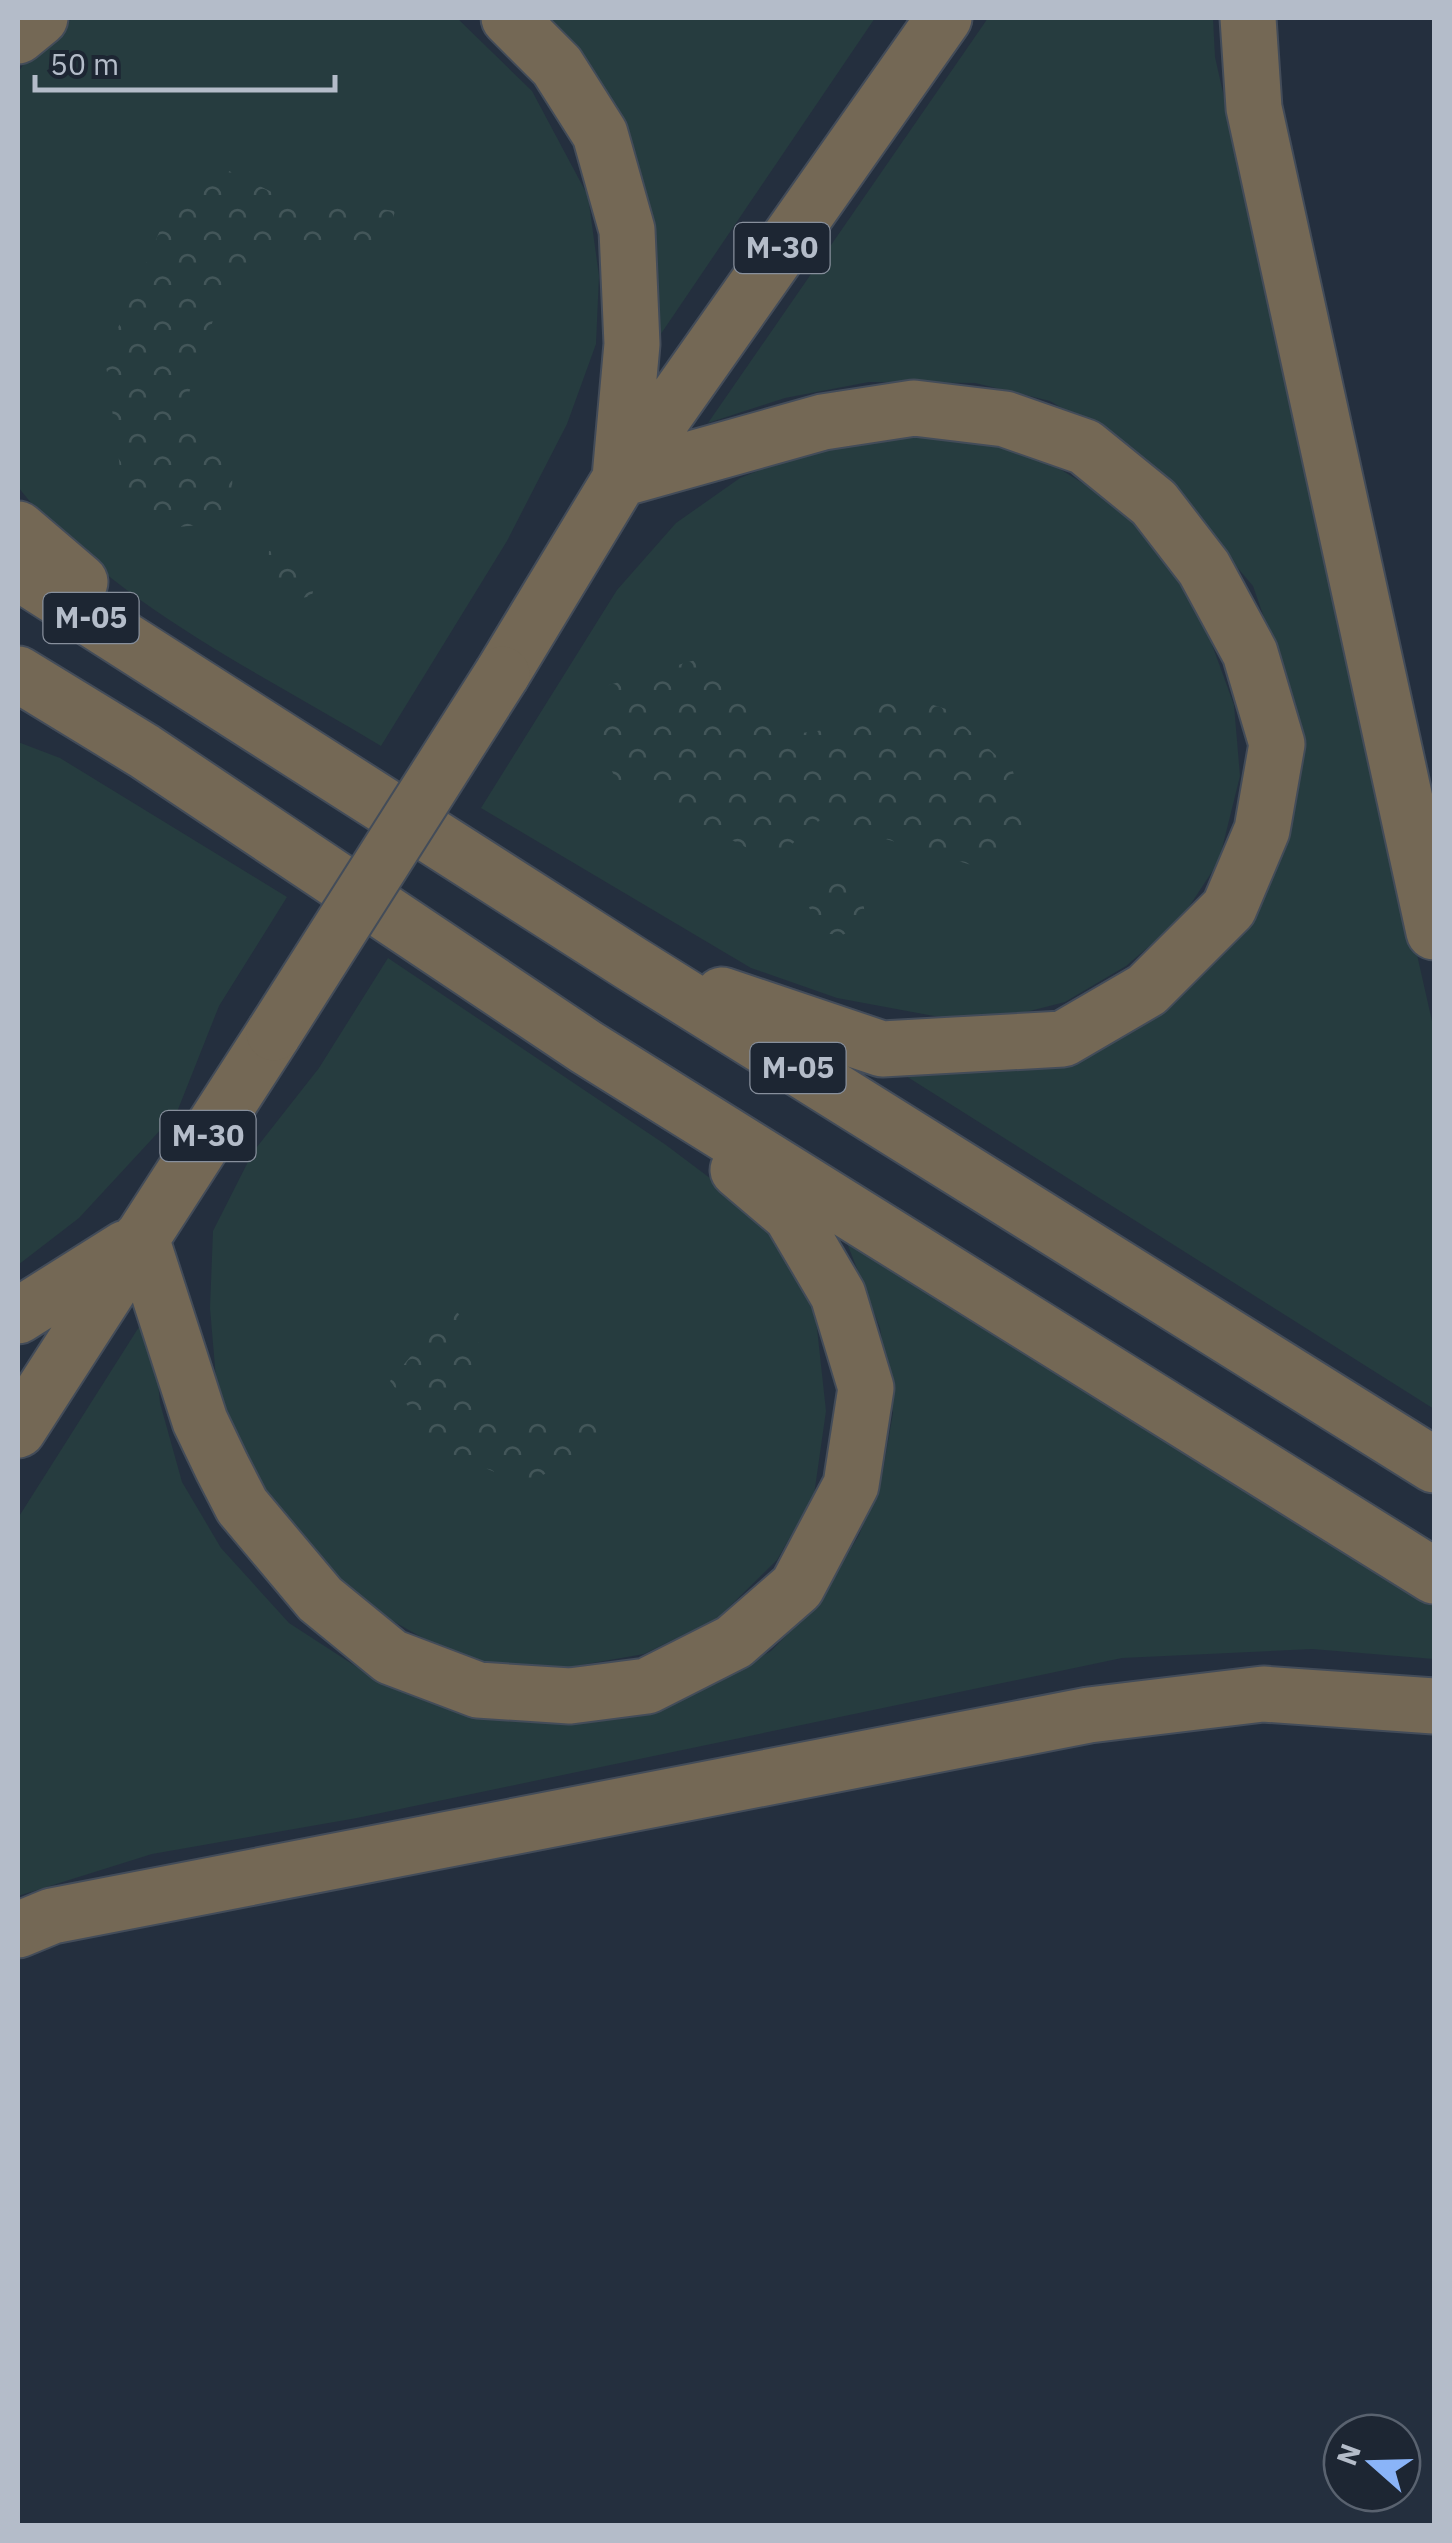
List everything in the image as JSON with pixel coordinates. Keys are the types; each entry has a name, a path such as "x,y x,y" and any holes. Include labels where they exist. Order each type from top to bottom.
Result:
{"highway":[{"path":"18,36 40,18"},
{"path":"509,18 557,66 600,134 627,230 632,344 620,479 823,422 914,408 1004,419 1085,447 1154,503 1204,568 1250,653 1277,744 1262,830 1229,908 1147,990 1063,1039 882,1050 632,964"},
{"name":"М-30","path":"18,1430 502,674 620,479 944,18"},
{"path":"1248,18 1254,108 1434,932"},
{"path":"18,529 110,608 165,664"},
{"name":"М-05","path":"18,572 632,964 1434,1466"},
{"name":"М-05","path":"18,674 144,751 586,1047 1434,1576"},
{"path":"18,717 144,751"},
{"path":"18,1316 142,1238 200,1421 222,1467 242,1506 320,1599 391,1657 478,1690 570,1696 647,1686 734,1642 797,1587 851,1485 866,1388 838,1294 792,1215 586,1047"},
{"path":"18,1930 52,1916 1089,1715 1263,1694 1434,1706"}],"green space":[{"path":"73,18 457,18 532,91 588,196 599,276 596,344 567,424 507,541 381,746 187,632 140,600 96,566 18,487 18,73 30,54"},
{"path":"541,18 875,18 648,353"},
{"path":"988,18 1213,18 1215,57 1434,1030 1434,1409 898,1071 1011,1071 1084,1057 1135,1031 1222,954 1251,924 1287,837 1298,715 1253,586 1142,456 1050,401 975,383 869,382 785,398 708,423"},
{"path":"225,169 278,195 395,211 386,244 289,240 228,275 188,396 232,469 233,522 178,527 123,490 105,358 161,228"},
{"path":"906,433 982,437 1047,461 1118,505 1164,558 1206,628 1234,705 1240,776 1219,861 1181,919 1126,966 1065,1002 990,1021 934,1016 837,998 751,968 481,808 617,590 676,523 740,478 824,444"},
{"path":"294,548 318,568 312,596 292,600 266,584 269,551"},
{"path":"716,654 787,735 854,726 882,689 946,709 1013,771 1028,848 991,871 876,836 826,815 772,861 617,780 589,732 609,685"},
{"path":"18,742 60,758 287,897 219,1006 177,1112 79,1218 18,1265"},
{"path":"823,878 863,890 865,925 842,935 819,933 809,907"},
{"path":"388,958 666,1145 775,1227 816,1319 826,1411 814,1495 777,1560 718,1618 644,1654 564,1668 463,1661 349,1596 234,1454 216,1379 210,1308 213,1231 253,1152 319,1068"},
{"path":"847,1243 1434,1602 1434,1659 1312,1649 1122,1658 357,1818 152,1854 18,1896 18,1518 144,1319 152,1322 160,1403 182,1482 221,1548 289,1623 383,1684 492,1717 606,1717 688,1696 771,1651 819,1602 859,1535 882,1476 893,1413 880,1328"},
{"path":"453,1306 482,1347 461,1395 506,1427 576,1409 616,1434 525,1485 438,1448 390,1381"}]}
